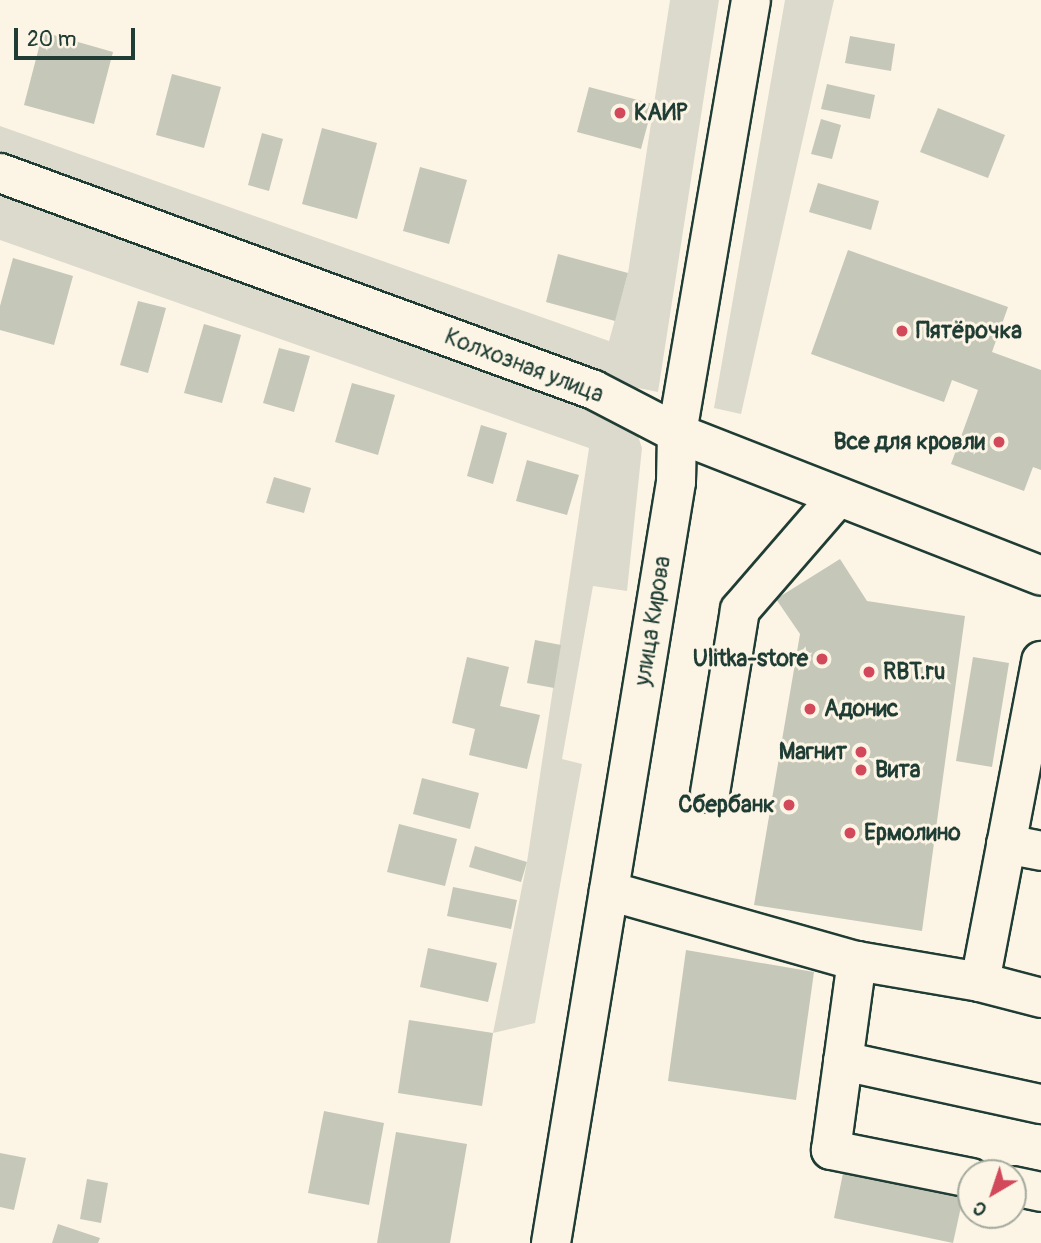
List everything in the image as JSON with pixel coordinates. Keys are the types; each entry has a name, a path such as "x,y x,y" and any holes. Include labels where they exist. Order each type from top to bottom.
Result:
{"main road":[{"name":"улица Кирова","path":"551,1243 676,482 677,433 751,0"},
{"name":"Колхозная улица","path":"0,173 594,390 677,433 836,499 1041,576"},
{"path":"710,793 740,610 836,499"},
{"path":"980,982 1024,847 1041,661"},
{"path":"608,891 857,961 980,982 1041,998"},
{"path":"857,961 831,1150 957,1175"},
{"path":"843,1061 1041,1104"}],"shaded area":[{"path":"670,0 719,0 658,392 623,385 0,161 0,126 609,341 628,273"},
{"path":"785,0 834,0 741,414 714,408"},
{"path":"0,187 609,407 637,433 642,448 627,591 593,586 562,759 582,764 535,1023 493,1033 527,862 589,448 0,240"}],"building":[{"path":"43,32 113,52 94,124 24,105"},
{"path":"850,36 895,44 891,71 845,63"},
{"path":"172,74 221,87 204,148 156,135"},
{"path":"827,84 875,95 870,119 821,109"},
{"path":"589,87 653,104 641,149 577,132"},
{"path":"938,108 1005,135 988,178 920,152"},
{"path":"821,119 841,125 832,159 811,154"},
{"path":"322,128 377,143 357,219 302,204"},
{"path":"262,133 283,139 269,191 248,185"},
{"path":"420,167 467,180 449,244 403,231"},
{"path":"818,183 879,201 871,230 809,212"},
{"path":"848,250 1008,307 992,352 1041,370 1041,470 1033,467 1024,491 951,464 978,390 952,380 944,402 811,354"},
{"path":"558,254 628,273 615,321 546,302"},
{"path":"13,258 73,276 54,345 0,330 0,306"},
{"path":"138,301 166,308 148,373 120,365"},
{"path":"204,324 241,335 222,403 184,393"},
{"path":"279,348 310,356 294,412 263,403"},
{"path":"352,383 395,395 378,455 335,442"},
{"path":"481,425 507,433 493,484 467,476"},
{"path":"527,460 579,475 567,515 516,501"},
{"path":"274,477 311,488 304,513 266,503"},
{"name":"Вита","path":"840,559 867,601 965,616 922,931 754,905 800,634 776,599"},
{"path":"535,640 561,645 554,688 527,683"},
{"path":"467,657 509,667 500,706 540,715 527,769 469,755 475,729 452,723"},
{"path":"973,657 1009,663 992,767 956,761"},
{"path":"422,778 479,793 470,829 413,814"},
{"path":"399,824 457,839 445,886 387,872"},
{"path":"475,846 527,862 521,882 469,867"},
{"path":"453,887 517,900 511,929 447,916"},
{"path":"428,948 497,963 488,1002 420,987"},
{"path":"686,950 814,972 796,1100 668,1081"},
{"path":"409,1020 493,1033 482,1106 398,1093"},
{"path":"324,1111 384,1123 369,1205 308,1193"},
{"path":"396,1132 467,1144 450,1243 377,1243"},
{"path":"0,1153 26,1158 14,1210 0,1207"},
{"path":"844,1168 957,1192 957,1225 953,1243 834,1218"},
{"path":"87,1179 108,1183 101,1223 80,1219"},
{"path":"58,1224 100,1238 98,1243 52,1243"}],"place":[{"name":"КАИР","path":"620,113"},
{"name":"Пятёрочка","path":"902,331"},
{"name":"Все для кровли","path":"999,442"},
{"name":"Ulitka-store","path":"822,659"},
{"name":"RBT.ru","path":"869,672"},
{"name":"Адонис","path":"810,709"},
{"name":"Магнит","path":"861,752"},
{"name":"Вита","path":"861,770"},
{"name":"Сбербанк","path":"789,805"},
{"name":"Ермолино","path":"850,833"}]}
